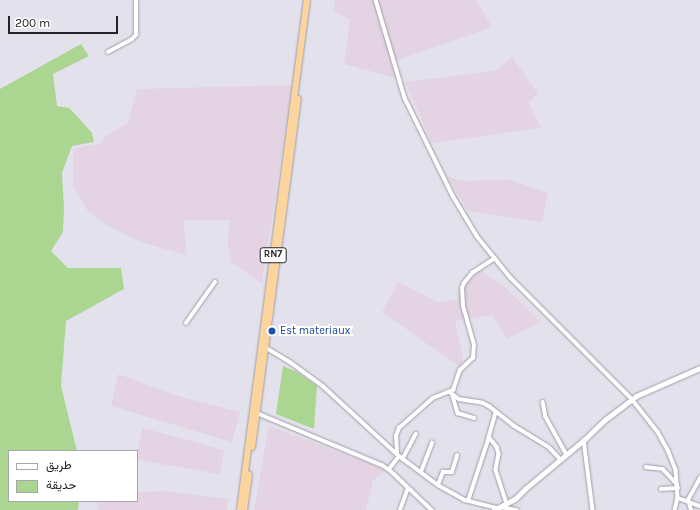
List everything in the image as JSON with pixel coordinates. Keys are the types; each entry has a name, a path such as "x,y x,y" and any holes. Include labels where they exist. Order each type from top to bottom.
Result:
{"highway":[{"name":"RN7","path":"240,510 307,0"},
{"name":"RN7","path":"244,510 311,0"}],"street":[{"path":"108,52 132,39 136,35 136,0"},
{"path":"376,0 408,106 453,196 477,236 510,277 545,314 632,399 658,432 668,450 676,470 678,498 675,510"},
{"path":"400,456 396,436 399,428 433,398 451,393 455,387 460,370 473,358 474,345 463,306 464,283 476,269 495,258"},
{"path":"186,323 215,282"},
{"path":"265,347 290,362 322,386 400,456 438,485 468,501 497,508 517,510"},
{"path":"497,508 516,499 525,489 567,455 606,419 632,399 700,368"},
{"path":"451,393 459,398 483,403 496,413 549,446 561,460"},
{"path":"451,393 458,413 474,418"},
{"path":"543,402 546,417 567,455"},
{"path":"257,413 370,459 389,469 432,510"},
{"path":"468,501 496,413"},
{"path":"389,469 416,434"},
{"path":"489,437 497,447 499,454 496,470 507,504"},
{"path":"584,440 593,510"},
{"path":"421,472 432,443"},
{"path":"438,485 443,472 452,472 457,456"},
{"path":"646,467 663,469 678,486"},
{"path":"691,510 688,500 700,478"},
{"path":"661,489 678,486"},
{"path":"400,510 408,488"},
{"path":"678,498 688,500 700,506"}],"shaded area":[{"path":"335,0 476,0 492,27 392,62 396,78 344,64 350,20 333,11"},
{"path":"512,57 538,94 528,102 541,128 432,143 405,82 495,71"},
{"path":"292,85 262,283 232,263 228,245 229,220 183,220 187,255 141,242 108,226 87,210 73,185 73,149 101,143 105,136 128,123 137,89"},
{"path":"446,175 460,181 510,180 548,193 542,222 468,211"},
{"path":"481,271 507,289 541,322 507,339 492,315 455,321 463,359 460,367 382,312 398,282 438,302 457,300 458,289"},
{"path":"118,374 178,396 240,412 232,442 111,406"},
{"path":"269,426 387,470 373,480 366,510 254,510"},
{"path":"143,428 224,450 220,474 138,460 137,450"},
{"path":"166,491 229,499 227,510 99,510 97,502 138,502 138,492"}],"green space":[{"path":"81,44 89,56 53,74 57,106 69,108 92,133 94,142 72,146 62,173 64,209 63,232 51,251 68,268 121,268 124,289 66,321 61,386 77,450 8,450 8,502 79,502 78,510 0,510 0,89"},
{"path":"283,366 297,372 317,386 314,429 276,414"}],"place":[{"name":"Est materiaux","path":"272,331"}]}
